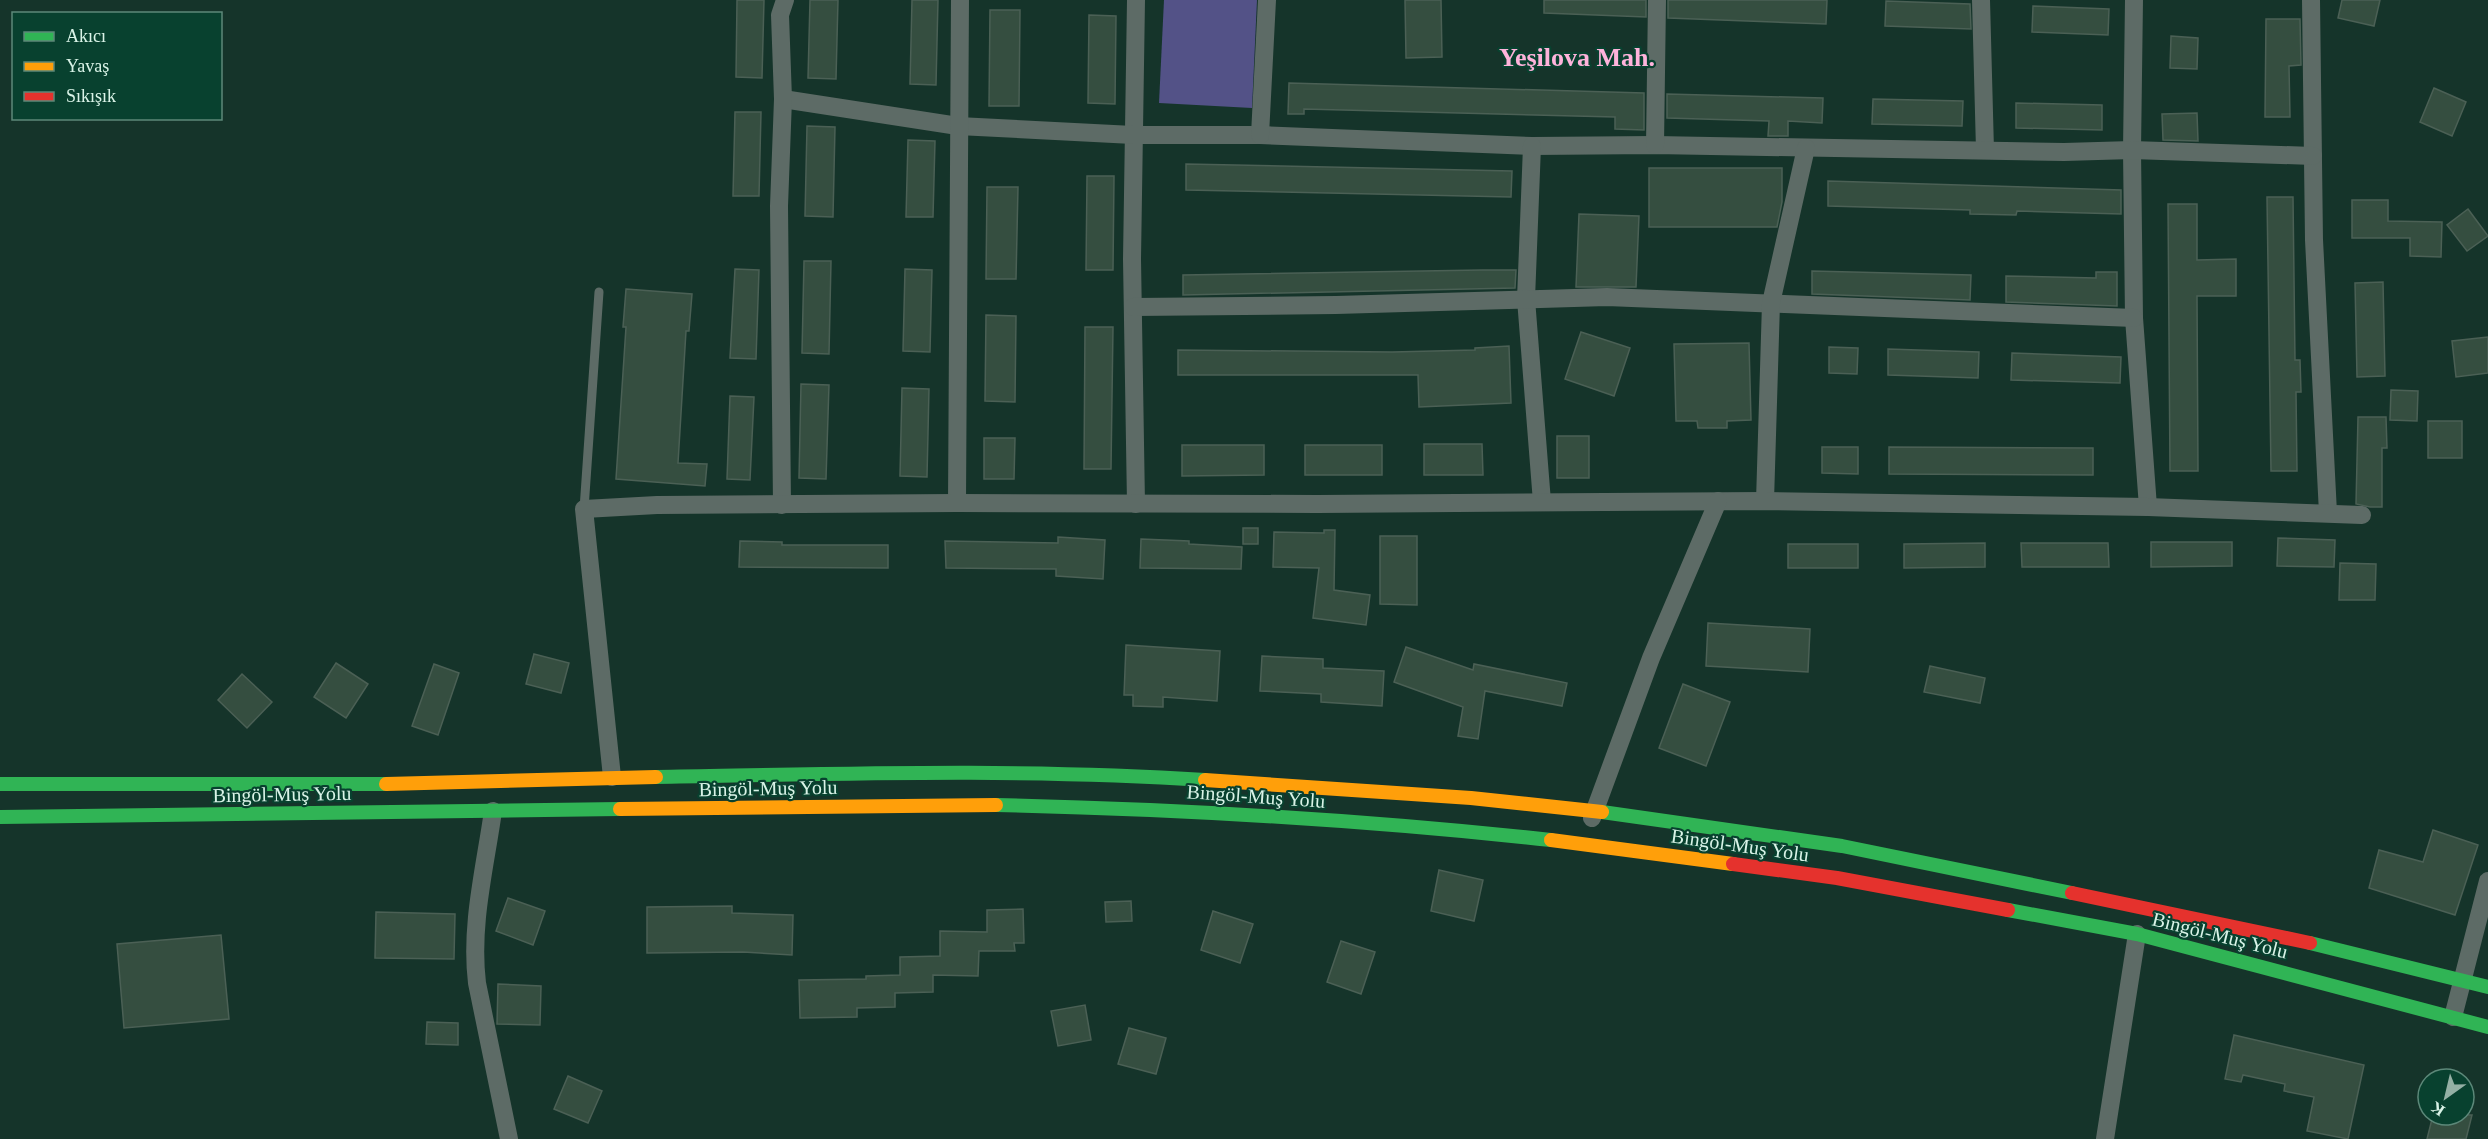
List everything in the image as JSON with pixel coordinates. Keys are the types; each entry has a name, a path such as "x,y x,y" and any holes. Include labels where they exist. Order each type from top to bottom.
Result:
{"highway":[{"name":"Bingöl-Muş Yolu","path":"0,784 374,784 612,777 965,773 1139,776 1471,798 1594,811 1842,846 2262,931 2488,987"},
{"name":"Bingöl-Muş Yolu","path":"0,817 984,805 1142,808 1468,831 1584,843 1838,878 2137,934 2488,1027"}],"street":[{"path":"782,505 779,206 783,99 780,15 785,0"},
{"path":"957,503 960,0"},
{"path":"1136,0 1132,307 1136,504"},
{"path":"1260,135 1267,0"},
{"path":"1655,145 1657,0"},
{"path":"1982,0 1985,150"},
{"path":"2134,0 2132,150 2134,318 2148,507"},
{"path":"2311,0 2314,240 2328,513"},
{"path":"783,99 958,126 1133,135 1260,135 1532,147 1655,145 2064,152 2132,150 2313,156"},
{"path":"1532,147 1526,299 1542,502"},
{"path":"1765,501 1771,303 1806,148"},
{"path":"1132,307 1336,305 1607,297 2134,318"},
{"path":"1584,843 1651,658 1718,501"},
{"path":"612,777 584,509 657,505 1765,501 2148,507 2362,515"},
{"path":"493,811 476,913 474,961 509,1139"},
{"path":"2453,1017 2488,881"},
{"path":"2105,1139 2137,934"}],"lane":[{"path":"584,509 599,292"}],"shaded area":[{"path":"1164,0 1257,0 1252,108 1159,103"}],"building":[{"path":"737,0 764,0 762,78 736,77"},
{"path":"810,0 838,0 836,79 808,78"},
{"path":"912,0 938,0 936,85 910,84"},
{"path":"1405,0 1441,0 1442,57 1406,58"},
{"path":"1544,0 1646,0 1646,17 1544,13"},
{"path":"1668,0 1827,0 1826,24 1668,18"},
{"path":"2342,0 2380,0 2374,26 2338,18"},
{"path":"1886,1 1970,4 1971,29 1885,26"},
{"path":"2033,6 2109,9 2108,35 2032,32"},
{"path":"990,10 1020,10 1019,106 989,106"},
{"path":"1089,15 1116,16 1115,104 1088,103"},
{"path":"2266,19 2300,19 2301,65 2289,66 2290,117 2265,117"},
{"path":"2171,36 2198,38 2197,69 2170,68"},
{"path":"1289,83 1644,93 1644,130 1615,129 1615,117 1304,109 1304,114 1288,114"},
{"path":"2434,88 2466,102 2452,136 2420,122"},
{"path":"1667,94 1823,98 1822,123 1788,121 1788,136 1768,136 1769,121 1667,118"},
{"path":"1873,99 1963,101 1962,126 1872,124"},
{"path":"2016,103 2102,105 2102,130 2016,128"},
{"path":"735,112 761,112 759,196 733,196"},
{"path":"2197,113 2198,141 2163,140 2162,114"},
{"path":"807,126 835,127 833,217 805,216"},
{"path":"908,140 935,141 933,217 906,217"},
{"path":"1186,164 1512,171 1511,197 1186,190"},
{"path":"1649,168 1782,168 1782,202 1777,227 1649,227"},
{"path":"1087,176 1114,176 1113,270 1086,270"},
{"path":"1828,181 2121,190 2121,214 2017,211 2016,215 1970,214 1970,210 1828,206"},
{"path":"987,187 1018,187 1016,279 986,279"},
{"path":"2267,197 2293,197 2295,360 2300,360 2301,392 2296,392 2297,471 2271,471"},
{"path":"2352,200 2388,200 2388,221 2442,222 2441,257 2410,256 2410,238 2352,238"},
{"path":"2168,204 2197,204 2197,260 2236,259 2236,296 2197,296 2198,471 2170,471"},
{"path":"2468,209 2488,236 2467,251 2447,225"},
{"path":"1579,214 1639,216 1636,287 1576,287"},
{"path":"804,261 831,261 829,354 802,353"},
{"path":"735,269 759,270 756,359 730,358"},
{"path":"905,269 932,270 930,352 903,351"},
{"path":"1516,270 1515,288 1183,295 1183,275"},
{"path":"1812,271 1971,275 1970,300 1812,294"},
{"path":"2096,272 2117,272 2117,306 2006,302 2006,276 2096,278"},
{"path":"2383,282 2385,376 2357,377 2355,283"},
{"path":"626,289 692,294 689,331 686,331 678,463 707,464 705,486 616,479 626,327 623,327"},
{"path":"986,315 1016,316 1015,402 985,401"},
{"path":"1085,327 1113,327 1111,469 1084,469"},
{"path":"1581,332 1630,348 1614,396 1565,379"},
{"path":"2488,337 2488,373 2456,377 2452,341"},
{"path":"1749,343 1751,420 1727,421 1727,428 1698,428 1697,421 1676,421 1674,344"},
{"path":"1509,346 1511,403 1419,407 1418,375 1178,375 1178,350 1392,352 1475,350 1475,348"},
{"path":"1829,347 1858,348 1857,374 1829,373"},
{"path":"1888,349 1979,352 1978,378 1888,375"},
{"path":"2012,353 2121,357 2120,383 2011,380"},
{"path":"801,384 829,385 826,479 799,478"},
{"path":"902,388 929,389 927,477 900,476"},
{"path":"2391,390 2418,391 2417,421 2390,420"},
{"path":"730,396 754,397 750,480 727,479"},
{"path":"2358,417 2386,417 2387,448 2382,448 2382,507 2356,504"},
{"path":"2428,421 2462,421 2462,458 2428,458"},
{"path":"1557,436 1589,436 1589,478 1557,478"},
{"path":"984,438 1015,438 1014,479 984,479"},
{"path":"1424,444 1482,444 1483,475 1424,475"},
{"path":"1182,445 1264,445 1264,475 1182,476"},
{"path":"1305,445 1382,445 1382,475 1305,475"},
{"path":"1822,447 1858,447 1858,474 1822,473"},
{"path":"1889,447 2093,448 2093,475 1889,474"},
{"path":"1243,528 1258,528 1258,544 1243,544"},
{"path":"1324,530 1335,530 1334,590 1370,595 1366,625 1313,618 1319,568 1273,567 1274,532 1324,533"},
{"path":"1380,536 1417,536 1417,605 1380,604"},
{"path":"1058,537 1105,540 1103,579 1056,576 1056,569 946,568 945,541 1058,543"},
{"path":"2278,538 2335,540 2334,567 2277,566"},
{"path":"1141,539 1242,547 1241,569 1140,568"},
{"path":"740,541 782,542 782,545 888,545 888,568 739,567"},
{"path":"2151,542 2232,542 2232,566 2151,567"},
{"path":"1985,543 1985,567 1904,568 1904,544"},
{"path":"2021,543 2108,543 2109,567 2022,567"},
{"path":"1788,544 1858,544 1858,568 1788,568"},
{"path":"2340,563 2376,564 2375,600 2339,600"},
{"path":"1708,623 1810,629 1808,672 1706,666"},
{"path":"1126,645 1220,651 1217,701 1163,697 1163,707 1133,706 1133,695 1124,695"},
{"path":"1406,647 1473,670 1474,664 1567,683 1562,706 1485,691 1478,739 1458,736 1463,707 1394,682"},
{"path":"534,654 569,663 561,693 526,684"},
{"path":"1262,656 1323,659 1323,668 1384,671 1382,706 1321,702 1321,694 1260,691"},
{"path":"336,663 368,684 346,718 314,697"},
{"path":"434,664 459,673 438,735 412,726"},
{"path":"1930,666 1985,678 1980,703 1924,692"},
{"path":"242,674 272,702 247,728 218,700"},
{"path":"1683,684 1730,702 1706,766 1659,748"},
{"path":"2433,830 2478,845 2455,915 2369,888 2379,850 2423,862"},
{"path":"1439,870 1483,880 1474,921 1431,911"},
{"path":"508,898 545,911 533,945 496,931"},
{"path":"1131,901 1132,921 1106,922 1105,902"},
{"path":"732,906 732,913 793,915 792,955 743,952 647,953 647,907"},
{"path":"1023,909 1024,943 1014,943 1015,951 979,951 978,976 933,975 933,992 895,993 895,1007 857,1008 857,1017 800,1018 799,980 866,979 866,976 900,975 900,957 940,956 940,931 987,932 987,910"},
{"path":"1213,911 1253,924 1240,963 1201,950"},
{"path":"376,912 455,914 454,959 375,958"},
{"path":"221,935 229,1019 124,1028 117,944"},
{"path":"1341,941 1375,952 1361,994 1327,982"},
{"path":"498,984 541,986 540,1025 497,1024"},
{"path":"1085,1005 1091,1040 1058,1046 1051,1011"},
{"path":"427,1022 458,1023 458,1045 426,1044"},
{"path":"1129,1028 1166,1038 1156,1074 1118,1064"},
{"path":"2234,1035 2364,1065 2348,1139 2307,1131 2314,1097 2284,1091 2285,1084 2243,1075 2241,1082 2225,1079"},
{"path":"568,1076 602,1091 588,1123 554,1109"},
{"path":"2430,1127 2469,1127 2466,1139 2427,1139"}],"traffic: fast":[{"path":"656,777 999,773 1205,780"},
{"path":"0,784 386,784"},
{"path":"996,805 1274,816 1551,840"},
{"path":"0,817 620,809"},
{"path":"1602,812 1842,846 2072,893"},
{"path":"2008,910 2137,934 2488,1027"},
{"path":"2310,943 2488,987"}],"traffic: slow":[{"path":"386,784 656,777"},
{"path":"1205,780 1471,798 1602,812"},
{"path":"620,809 996,805"},
{"path":"1551,840 1733,864"}],"traffic: jam":[{"path":"1733,864 1837,878 2008,910"},
{"path":"2072,893 2310,943"}],"district":[{"name":"Yeşilova Mah.","path":"1577,57"}]}
